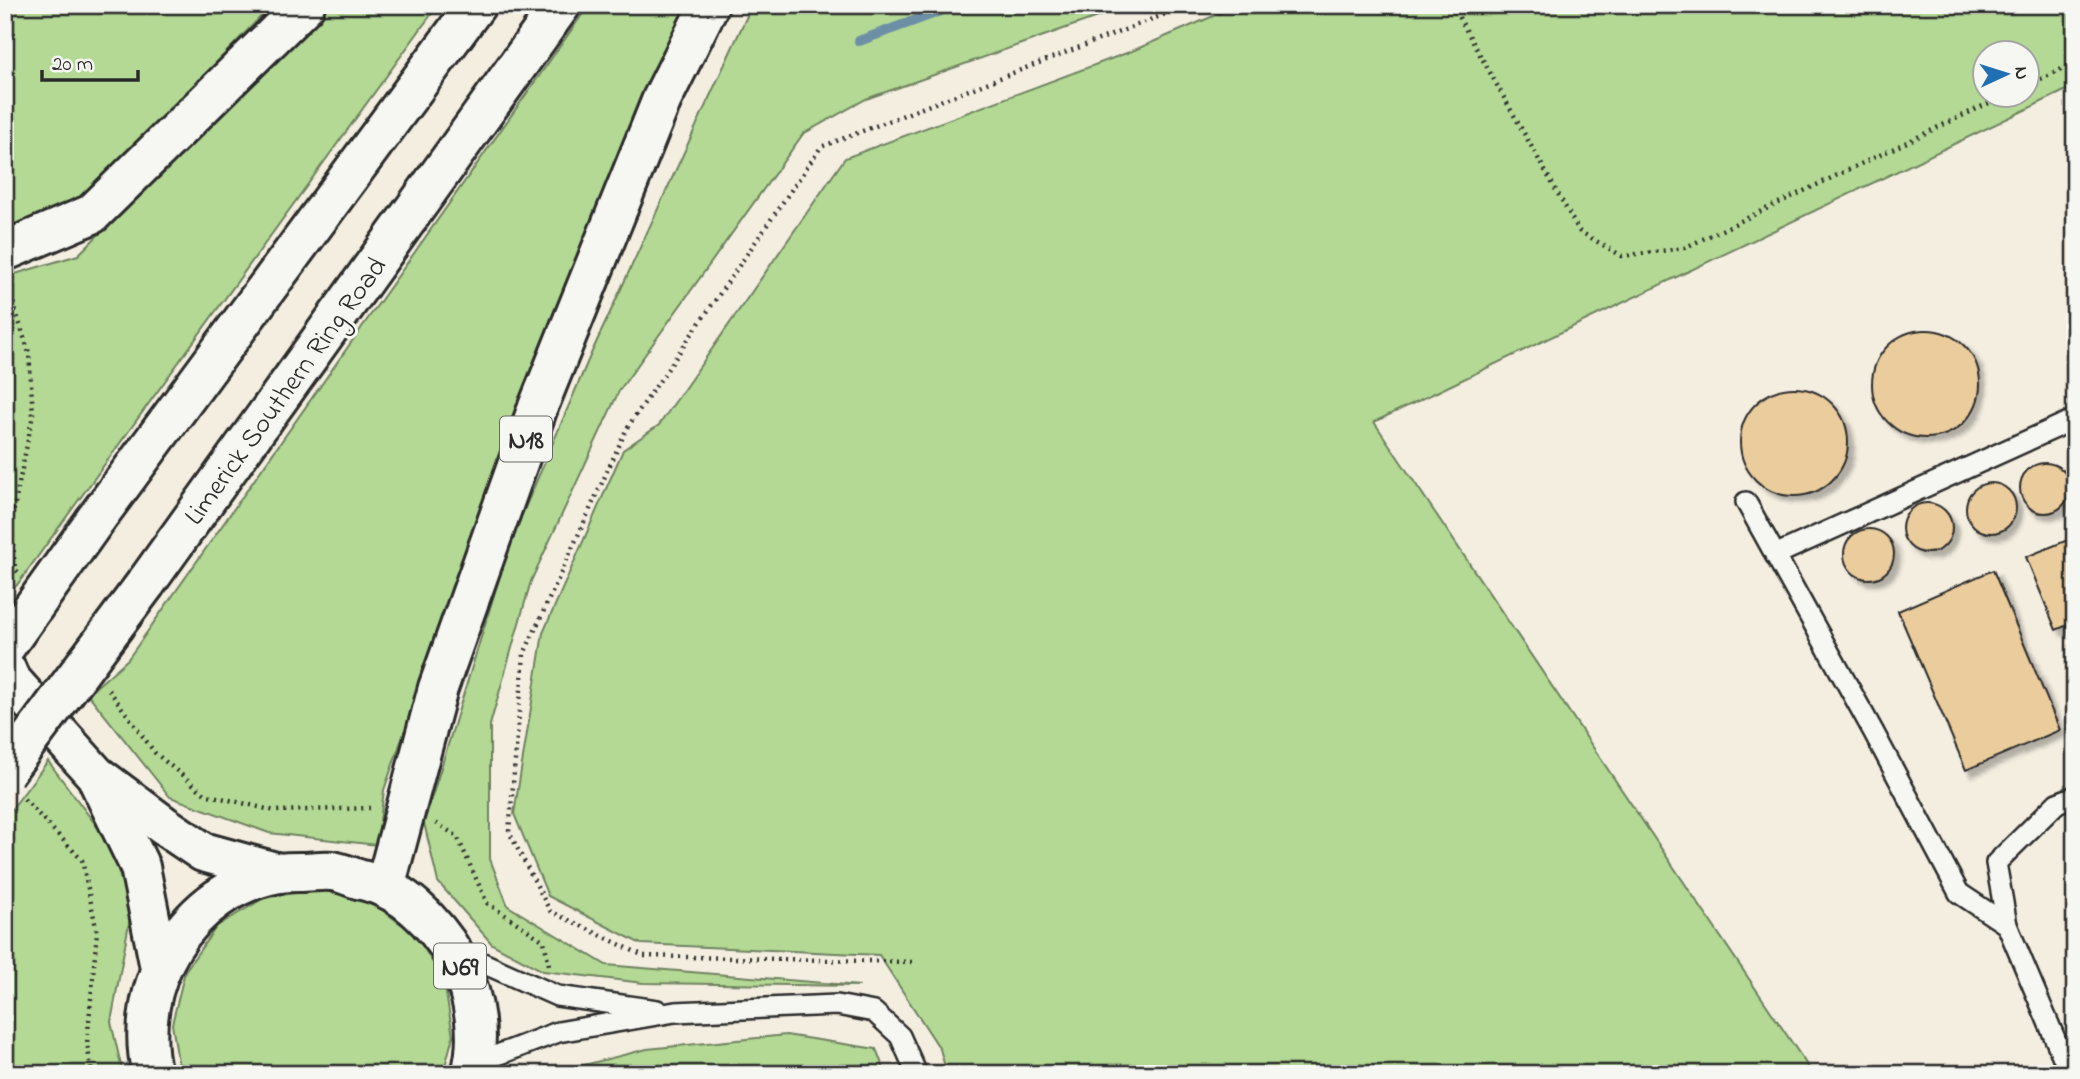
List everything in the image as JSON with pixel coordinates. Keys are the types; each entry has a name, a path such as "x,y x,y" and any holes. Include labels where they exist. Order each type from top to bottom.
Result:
{"main road":[{"path":"5,251 92,214 305,5"},
{"path":"7,667 96,519 476,5"},
{"name":"Limerick Southern Ring Road","path":"13,784 146,583 561,5"},
{"name":"N18","path":"385,887 438,688 538,407 662,99 709,5"},
{"name":"N69","path":"7,667 96,775 203,852 279,873"},
{"name":"N69","path":"96,775 140,867 160,968"},
{"name":"N69","path":"152,1074 146,1053 148,1010 160,968 180,934 208,906 242,885 279,873 333,871 385,887 423,914 452,949 469,986 476,1025 472,1069"}],"lane":[{"path":"1775,555 2075,419"},
{"path":"1746,502 1959,893 2007,925"},
{"path":"2070,1074 2007,925 1996,863 2057,803 2075,796"},
{"path":"452,949 556,996 675,1012"},
{"path":"472,1069 558,1032 675,1012 837,1005 874,1012 900,1036 917,1074"}],"path":[{"path":"912,962 644,956 550,911 509,832 524,654 627,428 821,147 1189,5"},
{"path":"1452,5 1579,230 1622,256 1684,248 1979,108"},
{"path":"2042,78 2075,63"},
{"path":"5,275 29,353 33,415 11,523 15,569 23,579"},
{"path":"103,682 155,753 205,794 275,811 406,806 457,836 487,903 544,941 556,996"},
{"path":"13,784 82,860 97,932 87,1043 92,1074"},
{"path":"544,1074 558,1032"}],"green space":[{"path":"5,5 272,5 78,206 5,236"},
{"path":"330,5 438,5 17,585 5,596 5,277 78,255"},
{"path":"589,5 696,5 461,570 384,790 377,845 269,833 170,797 88,694 128,659"},
{"path":"752,5 1131,5 866,99 803,134 619,391 531,581 490,725 490,859 508,906 606,965 860,986 643,983 543,971 492,944 438,882 424,823 510,543 590,356"},
{"path":"1239,5 2075,5 2075,86 2042,102 2042,38 1972,38 1972,108 2029,108 1374,422 1813,1074 947,1074 940,1049 879,955 641,944 548,896 514,814 543,633 623,450 659,425 845,158 1132,51"},
{"path":"48,761 110,844 131,912 111,1022 123,1074 5,1074 5,818"},
{"path":"318,889 371,902 416,935 444,981 453,1036 443,1074 180,1074 172,1024 185,971 217,926 264,898"},
{"path":"786,1035 876,1049 886,1074 565,1074 568,1069 647,1049"}],"building":[{"path":"1926,330 1947,334 1964,346 1976,363 1980,384 1976,405 1964,422 1947,434 1926,438 1905,434 1888,422 1876,405 1872,384 1876,363 1888,346 1905,334"},
{"path":"1794,388 1815,392 1832,404 1844,421 1848,442 1844,463 1832,480 1815,492 1794,496 1773,492 1756,480 1744,463 1740,442 1744,421 1756,404 1773,392"},
{"path":"2045,463 2063,470 2070,488 2063,506 2045,513 2027,506 2020,488 2027,470"},
{"path":"1991,483 2009,490 2016,508 2009,526 1991,533 1973,526 1966,508 1973,490"},
{"path":"1927,503 1945,510 1952,528 1945,546 1927,553 1909,546 1902,528 1909,510"},
{"path":"1869,529 1887,536 1894,554 1887,572 1869,579 1851,572 1844,554 1851,536"},
{"path":"2075,537 2075,622 2056,630 2026,557"},
{"path":"1993,570 2060,730 1966,770 1898,611"}],"waterway":[{"path":"859,41 957,5"}]}
